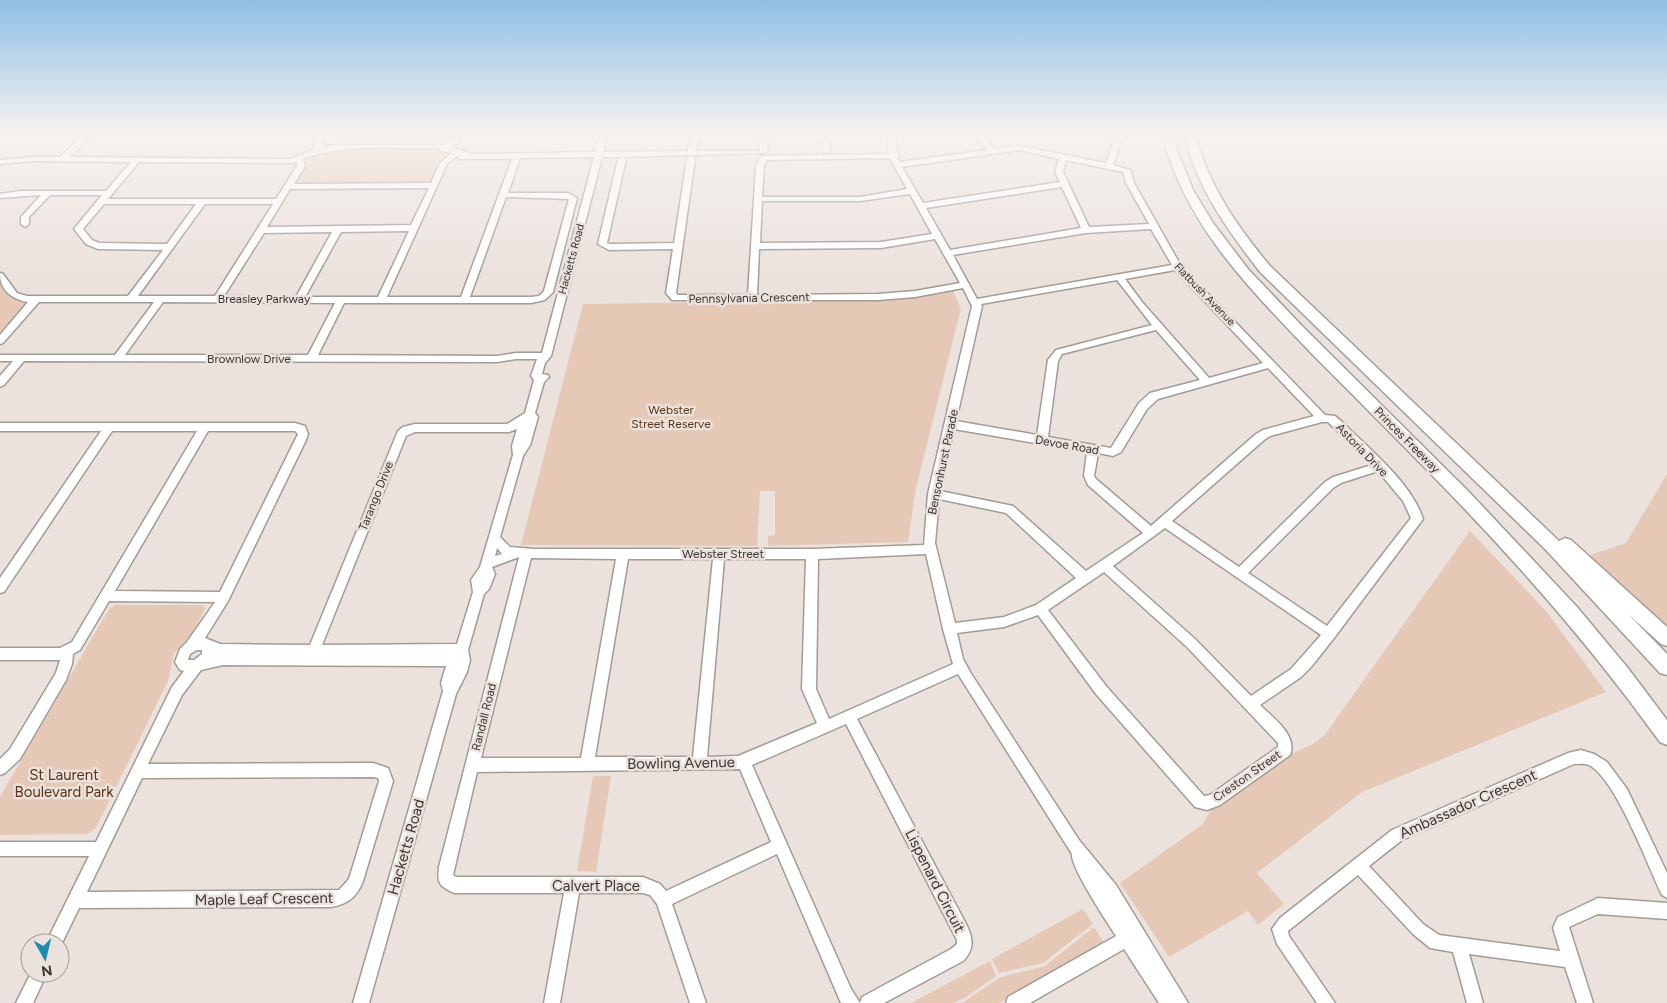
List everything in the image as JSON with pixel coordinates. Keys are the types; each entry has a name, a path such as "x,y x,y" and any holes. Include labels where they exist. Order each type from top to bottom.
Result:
{"highway":[{"name":"Princes Freeway","path":"1181,180 1185,190 1211,232 1243,272 1526,561 1616,666 1667,736"},
{"name":"Princes Freeway","path":"1204,180 1233,229 1266,269 1551,544 1667,667"},
{"path":"1442,440 1594,570 1667,638"}],"street":[{"path":"120,180 78,229 90,242 98,246 169,247"},
{"path":"218,299 292,180"},
{"path":"381,300 436,180"},
{"path":"464,300 508,180"},
{"name":"Hacketts Road","path":"361,1003 450,691 457,684 460,657 479,592 476,585 484,570 494,538 517,450 527,440 533,417 527,416 539,380 544,377 544,360 592,180"},
{"path":"617,180 602,244 609,247 678,246"},
{"name":"Pennsylvania Crescent","path":"687,180 671,293 673,297 681,299 878,297 915,294 966,285"},
{"path":"752,298 759,180"},
{"path":"908,180 975,302 1177,267"},
{"path":"1062,180 1086,230"},
{"name":"Flatbush Avenue","path":"1129,180 1177,267 1322,418"},
{"path":"922,206 1064,184"},
{"path":"288,187 434,185"},
{"path":"758,199 860,198 911,186"},
{"path":"3,196 19,193 108,193"},
{"path":"25,224 25,217 48,193"},
{"name":"Breasley Parkway","path":"0,276 17,297 36,299 538,300 548,292 573,198 568,195 502,195"},
{"path":"101,202 279,202"},
{"path":"131,299 202,202"},
{"path":"948,252 1086,230 1154,226"},
{"path":"261,230 414,228"},
{"path":"299,299 338,229"},
{"path":"755,246 881,245 938,236"},
{"path":"1119,278 1207,382"},
{"path":"0,341 36,299"},
{"path":"118,358 161,299"},
{"path":"311,359 341,299"},
{"name":"Bensonhurst Parade","path":"975,302 977,314 934,494 930,549 960,667 1074,845 1090,880 1180,1003"},
{"path":"1042,441 1053,360 1059,352 1158,326"},
{"name":"Brownlow Drive","path":"0,358 497,359 515,362 544,360"},
{"path":"0,383 21,358"},
{"name":"Devoe Road","path":"950,424 1111,452 1117,450 1143,406 1154,396 1271,364"},
{"name":"Tarango Drive","path":"312,655 402,434 407,430 415,428 509,428 527,416"},
{"name":"Astoria Drive","path":"949,629 1004,622 1040,609 1151,533 1260,437 1267,433 1322,418 1334,420 1401,490 1415,510 1417,519 1306,664 1296,673 1250,704"},
{"path":"0,588 109,427"},
{"path":"0,654 56,654 67,652 76,646 205,427"},
{"path":"2,429 295,427 303,431 301,440 214,615 202,646"},
{"path":"509,428 514,432 517,450"},
{"path":"1093,450 1089,476 1092,482 1151,533"},
{"path":"1239,574 1328,485 1337,480 1379,467"},
{"path":"934,494 1009,509 1085,578"},
{"path":"1165,522 1330,634"},
{"path":"494,538 507,551 521,554"},
{"name":"Webster Street","path":"484,570 521,554 812,554 930,549"},
{"name":"Randall Road","path":"446,881 444,873 472,765 521,554"},
{"path":"587,765 624,554"},
{"path":"699,764 719,554"},
{"path":"812,554 809,689 826,726"},
{"name":"Creston Street","path":"1040,609 1101,690 1200,802 1207,803 1215,800 1286,748 1282,737 1191,643 1104,565"},
{"path":"105,596 224,596"},
{"path":"59,933 177,691 210,653 202,646"},
{"path":"177,691 182,655 202,646 226,650 312,655 460,657"},
{"path":"0,768 15,754 65,668 67,652"},
{"path":"182,664 188,667 223,659 312,655"},
{"name":"Bowling Avenue","path":"472,765 730,764 744,762 960,667"},
{"name":"Lispenard Circuit","path":"849,716 961,929 965,941 963,950 957,955 868,1003"},
{"name":"Ambassador Crescent","path":"1327,1003 1280,936 1280,929 1288,920 1358,864 1406,830 1573,758 1583,756 1591,758 1604,769 1622,794 1667,890"},
{"path":"744,762 845,995 852,1003"},
{"name":"Maple Leaf Crescent","path":"75,900 341,898 351,890 356,881 386,784 383,773 373,770 138,771"},
{"path":"698,1003 662,900 780,845"},
{"path":"0,849 100,849"},
{"path":"1358,864 1425,936 1436,942 1570,960"},
{"name":"Calvert Place","path":"446,881 454,885 649,886 658,892 662,900"},
{"path":"552,1003 573,886"},
{"path":"1585,1003 1561,928 1563,922 1598,906 1667,911"},
{"path":"1014,1003 1132,935"},
{"name":"Bensonhurst Parade","path":"1132,935 1168,1003"},
{"path":"1459,946 1475,1003"},
{"path":"24,1003 34,983"}],"green space":[{"path":"296,180 432,180 425,184 297,184 295,182"},
{"path":"0,283 11,297 27,304 0,337"},
{"name":"Webster Street Reserve","path":"953,291 961,308 916,488 908,542 768,546 768,536 775,535 775,491 760,491 757,546 521,545 583,304 881,300"},
{"path":"1667,474 1667,631 1585,557 1626,543"},
{"path":"1470,531 1546,611 1606,692 1362,792 1257,873 1284,904 1258,925 1248,911 1169,957 1120,883 1203,824 1211,810 1291,754 1311,745 1324,736"},
{"name":"St Laurent Boulevard Park","path":"115,605 203,605 205,609 192,634 174,654 168,681 96,828 87,834 0,835 0,797 109,609"},
{"path":"593,776 611,776 596,872 577,871"},
{"path":"1083,909 1093,924 1043,963 999,973 992,959"},
{"path":"1094,927 1103,941 1103,945 999,1003 962,1003 1001,977 1045,966"},
{"path":"990,961 996,976 966,997 953,1003 911,1003"}]}
